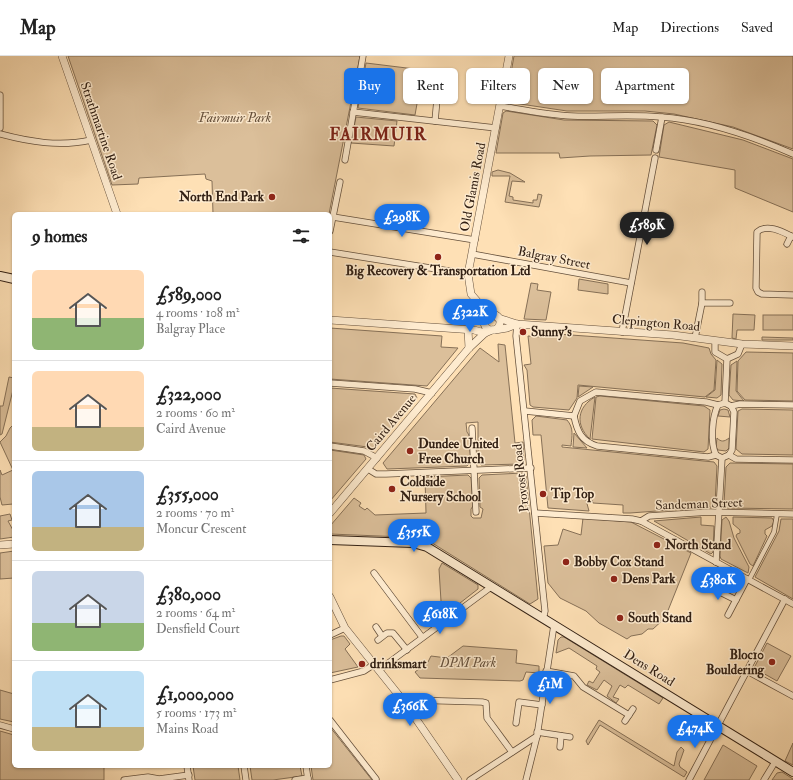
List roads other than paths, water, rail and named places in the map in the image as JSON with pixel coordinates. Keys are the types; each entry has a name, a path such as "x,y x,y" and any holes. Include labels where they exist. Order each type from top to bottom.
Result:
{"main road":[{"path":"0,276 12,279"},
{"name":"Dens Road","path":"332,540 413,543 423,545 793,772"}],"street":[{"name":"Strathmartine Road","path":"62,56 116,212"},
{"path":"345,160 363,56"},
{"name":"Old Glamis Road","path":"489,315 471,294 468,274 509,56"},
{"path":"0,95 0,128"},
{"path":"435,121 437,104"},
{"path":"500,106 546,114 572,116 631,115 662,117 717,127 746,136 793,154"},
{"path":"353,112 496,128"},
{"path":"656,150 662,117"},
{"path":"0,134 43,143 63,144 91,140"},
{"path":"622,332 655,158"},
{"path":"332,222 340,182"},
{"path":"333,217 475,240"},
{"path":"787,244 792,236 777,230 764,228 757,232 756,288 758,292 762,294 793,295"},
{"path":"332,252 468,274"},
{"name":"Balgray Street","path":"472,254 631,283"},
{"path":"695,338 702,303 702,292"},
{"path":"702,303 730,303"},
{"path":"489,315 485,319 489,329 500,324 498,318"},
{"name":"Clepington Road","path":"489,315 494,315 498,318 517,324 695,338 742,344 793,346"},
{"name":"Clepington Road","path":"332,320 471,330 507,328 517,324"},
{"name":"Provost Road","path":"517,324 516,336 545,611 543,619"},
{"path":"507,328 516,336"},
{"name":"Caird Avenue","path":"332,510 469,348 489,329"},
{"path":"469,348 471,330"},
{"path":"715,341 715,352 719,356 727,359 738,354 742,344"},
{"path":"725,403 727,359"},
{"path":"332,383 415,389 432,393"},
{"path":"716,455 708,457 597,446 582,438 577,430 574,416 580,402 596,392 706,402 718,405 725,403 731,406 734,412 732,450 729,455 722,458 716,455 713,449 715,411 718,405"},
{"path":"731,406 740,404 793,405"},
{"path":"525,411 574,416"},
{"path":"472,428 476,512"},
{"path":"332,446 364,451 377,458"},
{"path":"729,455 736,459 793,460"},
{"path":"716,562 722,458"},
{"path":"368,469 376,474 531,468"},
{"name":"Sandeman Street","path":"535,513 632,519 641,521 649,516 719,512 793,514"},
{"path":"728,615 774,532 777,514"},
{"path":"641,521 793,604"},
{"path":"0,545 12,544"},
{"path":"374,573 422,637"},
{"path":"708,586 736,600"},
{"path":"379,670 492,587"},
{"path":"689,780 785,599"},
{"path":"332,601 345,628 373,665 379,670 405,703 458,780"},
{"path":"526,780 537,734 554,625"},
{"path":"376,627 380,638 387,633 393,633 406,650"},
{"path":"332,634 345,628"},
{"path":"332,679 364,671 373,665"},
{"path":"546,671 574,676 583,687 629,715"},
{"path":"746,671 793,696"},
{"path":"405,703 410,700 486,703 487,718 512,752"},
{"path":"516,723 519,702 542,705"},
{"path":"625,721 633,709"},
{"path":"332,723 376,779"},
{"path":"0,725 12,728"},
{"path":"470,780 537,734 570,737"},
{"path":"560,747 561,736"},
{"path":"764,780 775,762"},
{"path":"128,780 148,777 160,780 189,778 187,768"},
{"path":"244,768 246,780"},
{"path":"295,780 308,779 306,768"}],"place":[{"name":"North End Park","path":"272,197"},
{"name":"Big Recovery & Transportation Ltd","path":"438,257"},
{"name":"Sunny's","path":"523,332"},
{"name":"Dundee United Free Church","path":"410,451"},
{"name":"Coldside Nursery School","path":"392,489"},
{"name":"Tip Top","path":"543,494"},
{"name":"North Stand","path":"657,545"},
{"name":"Bobby Cox Stand","path":"566,562"},
{"name":"Dens Park","path":"614,579"},
{"name":"South Stand","path":"620,618"},
{"name":"Bloc10 Bouldering","path":"772,662"},
{"name":"drinksmart","path":"362,664"}],"district":[{"name":"FAIRMUIR","path":"378,134"}],"park label":[{"name":"Fairmuir Park","path":"235,118"},
{"name":"DPM Park","path":"468,663"}]}
